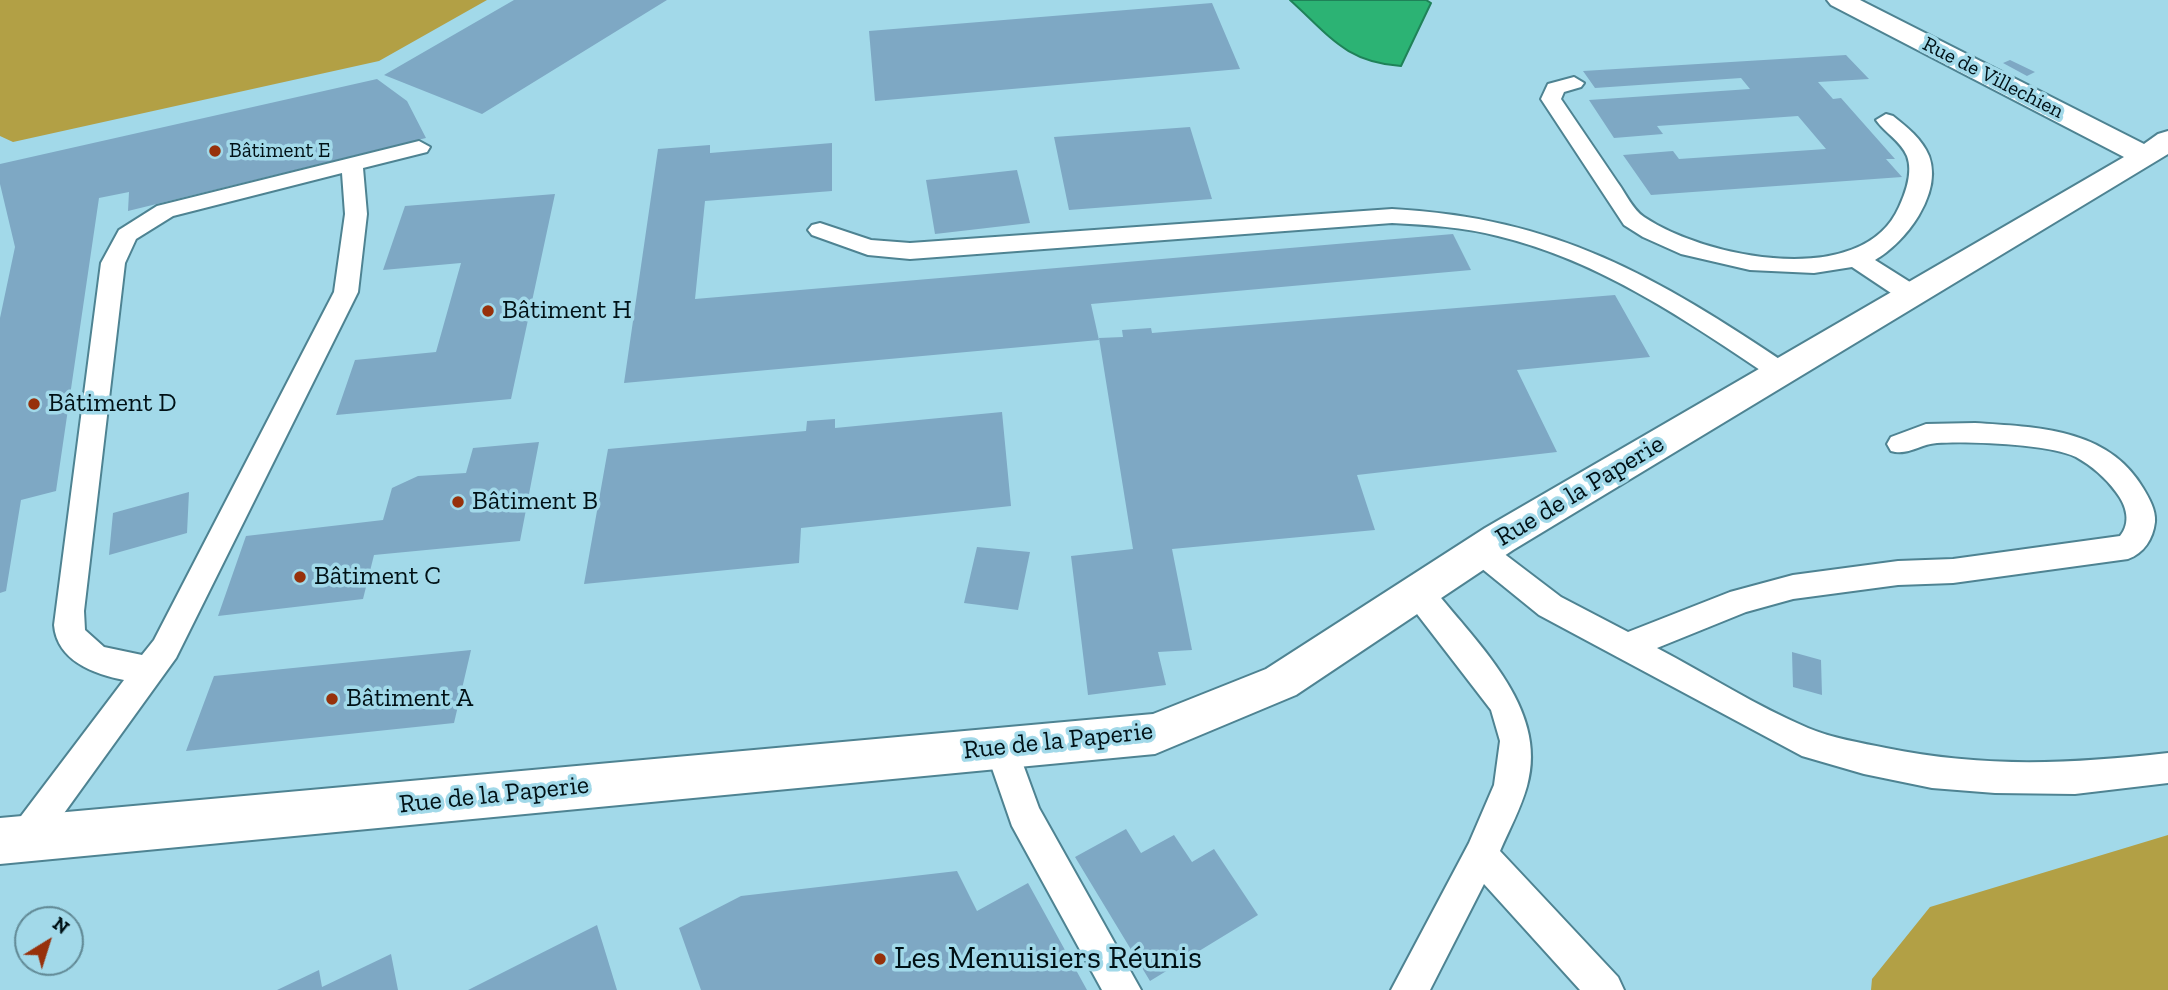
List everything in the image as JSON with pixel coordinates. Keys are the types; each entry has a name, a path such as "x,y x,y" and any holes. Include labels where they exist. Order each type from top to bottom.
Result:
{"street":[{"name":"Rue de Villechien","path":"1840,0 2157,148"},
{"name":"Rue de la Paperie","path":"12,840 1155,734 1281,682 1480,551 2157,148"}],"lane":[{"path":"1574,83 1555,88 1551,99 1632,220 1650,232 1694,252 1753,265 1831,266 1858,260 1878,249 1896,233 1910,210 1922,173 1918,154 1911,143 1886,120"},
{"path":"149,670 119,666 92,656 79,647 70,633 69,611 109,290 113,263 120,245 138,226 165,211 419,147"},
{"path":"12,840 165,649 346,292 356,214 352,165"},
{"path":"820,230 868,247 910,251 1392,216 1472,222 1548,242 1640,282 1690,310 1781,372"},
{"path":"1858,260 1912,295"},
{"path":"1625,647 1741,601 1793,587 1857,577 1953,571 2128,547 2142,540 2150,529 2152,516 2147,500 2137,485 2097,455 2073,445 2049,439 1928,433 1901,443"},
{"path":"1480,551 1550,606 1802,741 1864,759 1932,773 1995,778 2075,779 2168,768"},
{"path":"1409,990 1481,855 1511,785 1516,741 1506,704 1418,592"},
{"path":"1002,748 1024,815 1122,990"},
{"path":"1481,855 1605,990"}],"shaded area":[{"path":"0,0 487,0 379,61 13,142 0,136"},
{"path":"1290,0 1426,0 1431,3 1401,66 1366,59 1352,53 1328,36"},
{"path":"2168,835 2168,990 1871,990 1872,979 1930,907"}],"building":[{"path":"514,0 667,0 482,114 384,75"},
{"path":"1212,3 1240,69 875,101 869,31"},
{"path":"1846,55 1869,79 1818,82 1833,99 1841,98 1895,159 1886,159 1902,177 1651,195 1623,155 1673,151 1679,159 1826,149 1798,116 1657,126 1663,134 1614,138 1589,100 1750,89 1741,78 1595,88 1583,71"},
{"path":"2010,60 2035,72 2027,76 2003,63"},
{"path":"377,79 407,101 426,138 128,211 129,192 99,198 56,491 21,500 6,591 0,593 0,318 15,247 0,184 0,164"},
{"path":"1190,127 1212,199 1069,210 1054,137"},
{"path":"832,143 832,191 705,201 695,299 1453,234 1471,270 1091,304 1099,340 624,383 658,149 710,145 710,153"},
{"path":"1017,170 1030,223 935,234 926,180"},
{"name":"Bâtiment H","path":"555,194 511,399 336,415 355,360 436,352 461,263 383,270 405,206"},
{"path":"1615,295 1650,357 1517,370 1557,452 1357,475 1375,530 1172,549 1192,650 1158,652 1166,685 1088,695 1071,556 1133,549 1099,338 1123,337 1122,330 1151,328 1152,333"},
{"path":"1002,412 1011,506 801,528 799,563 584,584 608,449 806,431 807,421 835,419 835,428"},
{"path":"539,442 520,541 374,555 363,599 218,616 246,536 383,520 392,488 418,476 466,473 473,448"},
{"path":"189,492 187,533 109,555 113,513"},
{"path":"977,547 1030,552 1018,610 964,603"},
{"name":"Bâtiment A","path":"471,650 454,723 186,751 214,676"},
{"path":"1792,652 1821,660 1822,695 1793,687"},
{"path":"1126,829 1141,853 1174,835 1192,862 1214,849 1258,915 1150,981 1075,857"},
{"name":"Les Menuisiers Réunis","path":"957,871 977,911 1028,883 1087,990 701,990 679,928 741,896"},
{"path":"597,925 617,990 468,990 478,985"},
{"path":"391,954 398,990 277,990 319,970 322,987"}],"place":[{"name":"Bâtiment E","path":"215,151"},
{"name":"Bâtiment H","path":"488,311"},
{"name":"Bâtiment D","path":"34,404"},
{"name":"Bâtiment B","path":"458,502"},
{"name":"Bâtiment C","path":"300,577"},
{"name":"Bâtiment A","path":"332,699"},
{"name":"Les Menuisiers Réunis","path":"880,959"}]}
